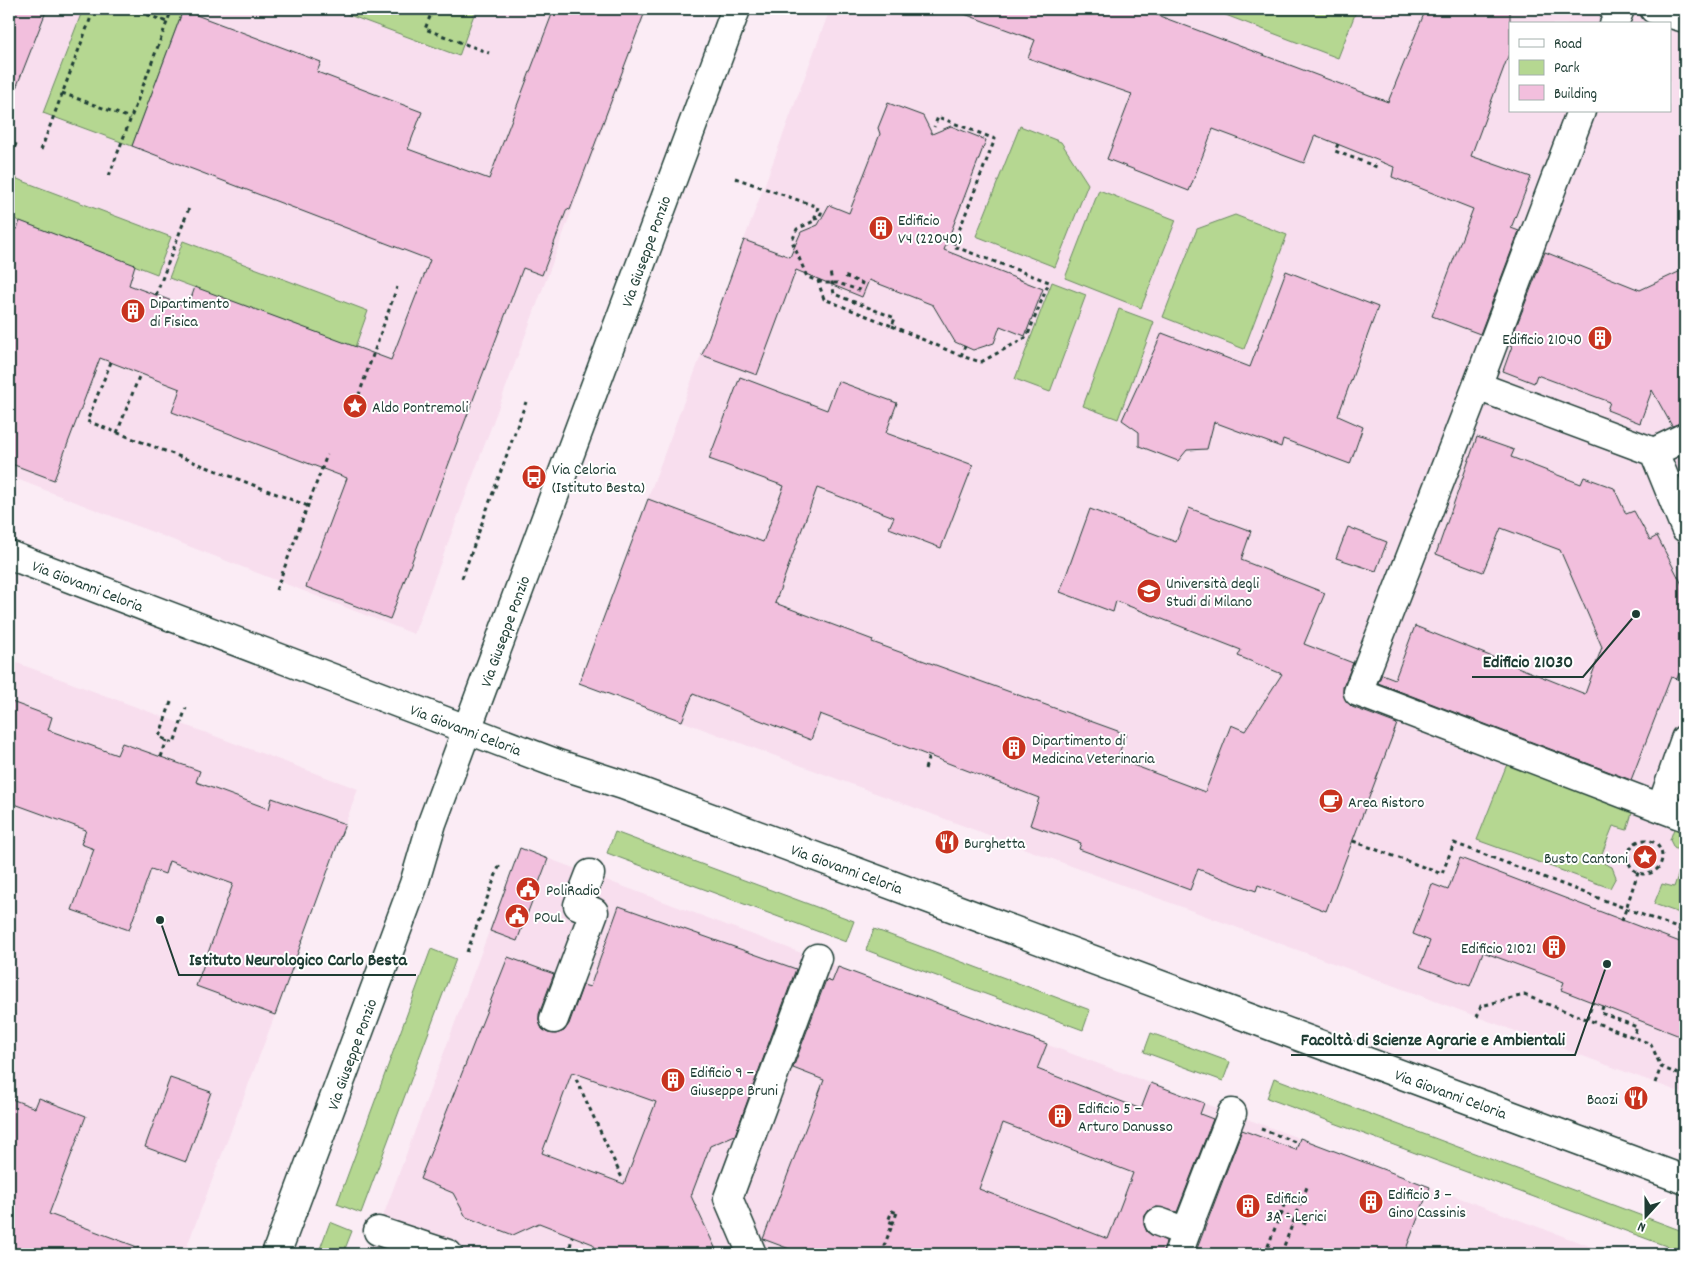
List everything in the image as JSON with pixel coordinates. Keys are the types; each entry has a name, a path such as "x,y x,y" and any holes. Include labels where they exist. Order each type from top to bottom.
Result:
{"street":[{"name":"Via Giuseppe Ponzio","path":"276,1254 410,894 432,822 736,9"},
{"path":"1615,22 1620,9"},
{"path":"1654,9 1685,18"},
{"path":"1581,112 1358,692 1673,812 1685,739"},
{"path":"1477,386 1654,452 1685,437"},
{"path":"1654,452 1685,528"},
{"name":"Via Giovanni Celoria","path":"9,555 558,764 623,785 1685,1180"},
{"path":"554,1019 594,912 578,905 590,874"},
{"path":"752,1254 728,1198 816,958"},
{"path":"1159,1222 1182,1243 1232,1113"},
{"path":"378,1230 448,1254"}],"path":[{"path":"41,150 94,9"},
{"path":"132,9 167,22"},
{"path":"109,176 172,9"},
{"path":"432,9 425,29 489,53"},
{"path":"62,93 130,118"},
{"path":"818,280 824,299 961,356 981,362 1027,337 1049,282 953,246 995,139 938,117 934,127"},
{"path":"9,162 17,142"},
{"path":"1338,144 1335,151 1377,167"},
{"path":"735,178 818,207 814,219"},
{"path":"156,295 189,208"},
{"path":"824,214 821,213 819,218 797,229 792,241 807,277 826,283 837,282 859,290 862,283 844,276"},
{"path":"830,272 834,294 895,318 892,326"},
{"path":"356,403 397,287"},
{"path":"961,356 965,346"},
{"path":"111,362 87,421 308,506"},
{"path":"117,433 140,374"},
{"path":"462,578 526,402"},
{"path":"276,590 327,455"},
{"path":"171,702 158,737 174,742 186,708"},
{"path":"160,757 166,740"},
{"path":"925,768 929,756"},
{"path":"1640,840 1650,840 1657,845 1661,853 1661,862 1655,870 1647,874 1638,872 1632,868 1628,861 1628,853 1632,845 1640,840"},
{"path":"1353,841 1442,874 1454,843 1685,931"},
{"path":"468,952 500,864"},
{"path":"1622,920 1638,872"},
{"path":"1685,950 1682,948 1681,954 1685,956"},
{"path":"1477,1017 1481,1006 1524,996 1651,1044 1661,1067 1685,1077"},
{"path":"1587,1019 1593,1002"},
{"path":"1603,1006 1601,1013 1637,1027 1634,1037"},
{"path":"1654,1083 1661,1067"},
{"path":"576,1079 622,1178"},
{"path":"1281,1254 1307,1187"},
{"path":"1266,1254 1286,1200"},
{"path":"881,1254 893,1223 888,1221 892,1211 897,1212"},
{"path":"1266,1254 1280,1213 1295,1219 1281,1254"},
{"path":"1269,1245 1280,1214 1309,1225"},
{"path":"1280,1215 1294,1220 1285,1244"},
{"path":"1281,1254 1294,1220"},
{"path":"569,1254 572,1236"},
{"path":"1594,1254 1596,1248"}],"shaded area":[{"path":"9,9 647,9 414,634 9,476"},
{"name":"Università degli Studi di Milano","path":"830,9 1685,9 1685,1094 579,683"},
{"path":"9,660 358,789 184,1254 9,1254"},
{"path":"520,848 1099,1064 1611,1254 369,1254"}],"green space":[{"path":"83,9 183,10 132,146 43,113"},
{"path":"333,9 476,9 459,56"},
{"path":"1210,9 1357,9 1338,58"},
{"path":"1020,126 1061,142 1088,184 1055,267 976,236"},
{"path":"12,177 171,237 157,274 9,217 9,186"},
{"path":"1099,190 1176,220 1141,308 1065,278"},
{"path":"1235,215 1287,235 1244,349 1163,317 1197,229"},
{"path":"183,241 368,311 355,347 169,278"},
{"path":"1052,282 1086,295 1050,392 1015,379"},
{"path":"1119,309 1154,322 1118,419 1083,406"},
{"path":"1511,754 1635,803 1627,830 1613,826 1599,861 1612,867 1616,877 1610,888 1477,840"},
{"path":"1677,820 1685,823 1685,854 1674,848 1670,840"},
{"path":"615,832 854,921 846,942 607,853"},
{"path":"1685,855 1685,915 1654,904 1662,884 1674,887"},
{"path":"874,929 1090,1010 1083,1030 866,950"},
{"path":"431,949 456,959 361,1213 337,1204"},
{"path":"1151,1033 1230,1062 1223,1081 1144,1052"},
{"path":"1274,1078 1685,1232 1685,1253 1267,1098"},
{"path":"330,1222 352,1231 343,1254 318,1254"}],"building":[{"path":"9,9 47,9 11,101 9,101"},
{"name":"Dipartimento di Fisica","path":"554,9 646,9 570,210 567,209 542,275 523,268 390,619 306,587 347,478 172,412 180,389 100,358 54,480 9,463 9,226 17,229 20,221 135,265 129,285 188,307 195,287 391,360 430,260 132,146 183,10 321,62 317,72 422,112 408,149 489,179"},
{"path":"960,9 1141,9 1388,102 1426,9 1510,9 1509,54 1471,156 1531,177 1511,228 1519,231 1480,334 1432,316 1473,209 1392,177 1394,167 1315,135 1304,163 1213,129 1189,191 1107,159 1132,94 1028,58 1035,40 959,12"},
{"name":"Edificio V4 (22040)","path":"888,103 923,116 932,134 951,126 986,140 944,250 1043,289 1025,336 1000,326 994,343 973,350 955,342 933,305 869,280 862,297 796,270 757,375 702,355 744,240 790,257 801,232 818,225 829,205 849,213 880,134 878,128"},
{"name":"Edificio 21040","path":"1545,252 1640,290 1685,269 1685,422 1672,426 1652,390 1640,423 1607,410 1610,402 1537,375 1534,383 1503,371 1512,346 1509,345"},
{"path":"1286,271 1378,307 1338,416 1363,427 1350,464 1283,439 1281,447 1214,422 1207,449 1187,450 1178,461 1139,446 1139,432 1122,420 1162,333 1250,367"},
{"path":"740,377 827,410 838,381 897,403 886,433 973,465 941,548 889,528 894,517 817,488 775,603 873,640 872,642 1126,734 1117,759 1205,792 1231,725 1245,731 1282,674 1238,656 1241,650 1116,601 1113,612 1060,592 1090,509 1176,542 1189,508 1251,531 1241,560 1325,593 1304,644 1353,663 1343,687 1346,701 1352,707 1397,724 1326,911 1258,885 1256,891 1198,869 1190,890 1079,849 1081,843 1030,825 1039,798 820,714 811,740 693,694 682,721 579,683 648,499 763,542 784,486 709,459"},
{"path":"1477,437 1514,450 1511,457 1581,484 1584,477 1614,488 1626,514 1634,511 1650,540 1657,536 1685,590 1685,656 1677,679 1671,677 1631,780 1378,683 1382,674 1395,679 1415,626 1585,694 1602,647 1560,550 1501,528 1483,572 1436,554"},
{"path":"1348,527 1387,542 1376,571 1336,558"},
{"path":"9,701 52,717 48,730 117,755 122,743 200,771 196,782 269,809 272,798 345,824 275,1015 196,986 233,884 169,861 165,874 151,869 129,930 72,910 94,849 81,844 86,830 9,802"},
{"path":"520,848 548,859 517,941 490,931"},
{"name":"Edificio 21021","path":"1460,858 1685,944 1685,1038 1561,990 1564,982 1483,952 1470,986 1420,967 1430,941 1413,934 1432,884 1448,890"},
{"name":"Edificio 9 – Giuseppe Bruni","path":"619,906 796,969 735,1135 710,1146 691,1196 718,1254 598,1254 593,1244 539,1223 513,1235 466,1217 453,1193 420,1179 508,957 554,974 539,1014 542,1029 548,1033 556,1034 564,1031 569,1024 583,985 590,987","holes":["572,1072 656,1102 624,1184 542,1153"]},
{"name":"Edificio 5 – Arturo Danusso","path":"838,967 1047,1044 1037,1069 1141,1109 1151,1083 1204,1103 1200,1114 1213,1119 1177,1212 1157,1207 1149,1210 1144,1217 1144,1225 1147,1232 1166,1241 1163,1254 803,1254 763,1239 824,1080 793,1068 826,980 832,982","holes":["1003,1123 1133,1173 1108,1239 979,1189"]},
{"path":"170,1078 211,1092 186,1162 145,1147"},
{"path":"9,1098 35,1108 39,1098 86,1116 49,1214 148,1251 148,1254 9,1254"},
{"path":"1242,1130 1296,1150 1300,1138 1430,1187 1404,1254 1195,1254"}],"place":[{"name":"Edificio V4 (22040)","path":"881,228"},
{"name":"Dipartimento di Fisica","path":"133,311"},
{"name":"Edificio 21040","path":"1600,338"},
{"name":"Aldo Pontremoli","path":"355,406"},
{"name":"Via Celoria (Istituto Besta)","path":"534,477"},
{"name":"Università degli Studi di Milano","path":"1149,591"},
{"name":"Edificio 21030","path":"1636,614"},
{"name":"Dipartimento di Medicina Veterinaria","path":"1014,748"},
{"name":"Area Ristoro","path":"1331,801"},
{"name":"Burghetta","path":"947,842"},
{"name":"Busto Cantoni","path":"1645,857"},
{"name":"PoliRadio","path":"528,889"},
{"name":"POuL","path":"517,916"},
{"name":"Istituto Neurologico Carlo Besta","path":"160,920"},
{"name":"Edificio 21021","path":"1554,947"},
{"name":"Facoltà di Scienze Agrarie e Ambientali","path":"1607,964"},
{"name":"Edificio 9 – Giuseppe Bruni","path":"673,1080"},
{"name":"Baozi","path":"1636,1098"},
{"name":"Edificio 5 – Arturo Danusso","path":"1060,1116"},
{"name":"Edificio 3 – Gino Cassinis","path":"1371,1202"},
{"name":"Edificio 3A - Lerici","path":"1248,1206"}]}
